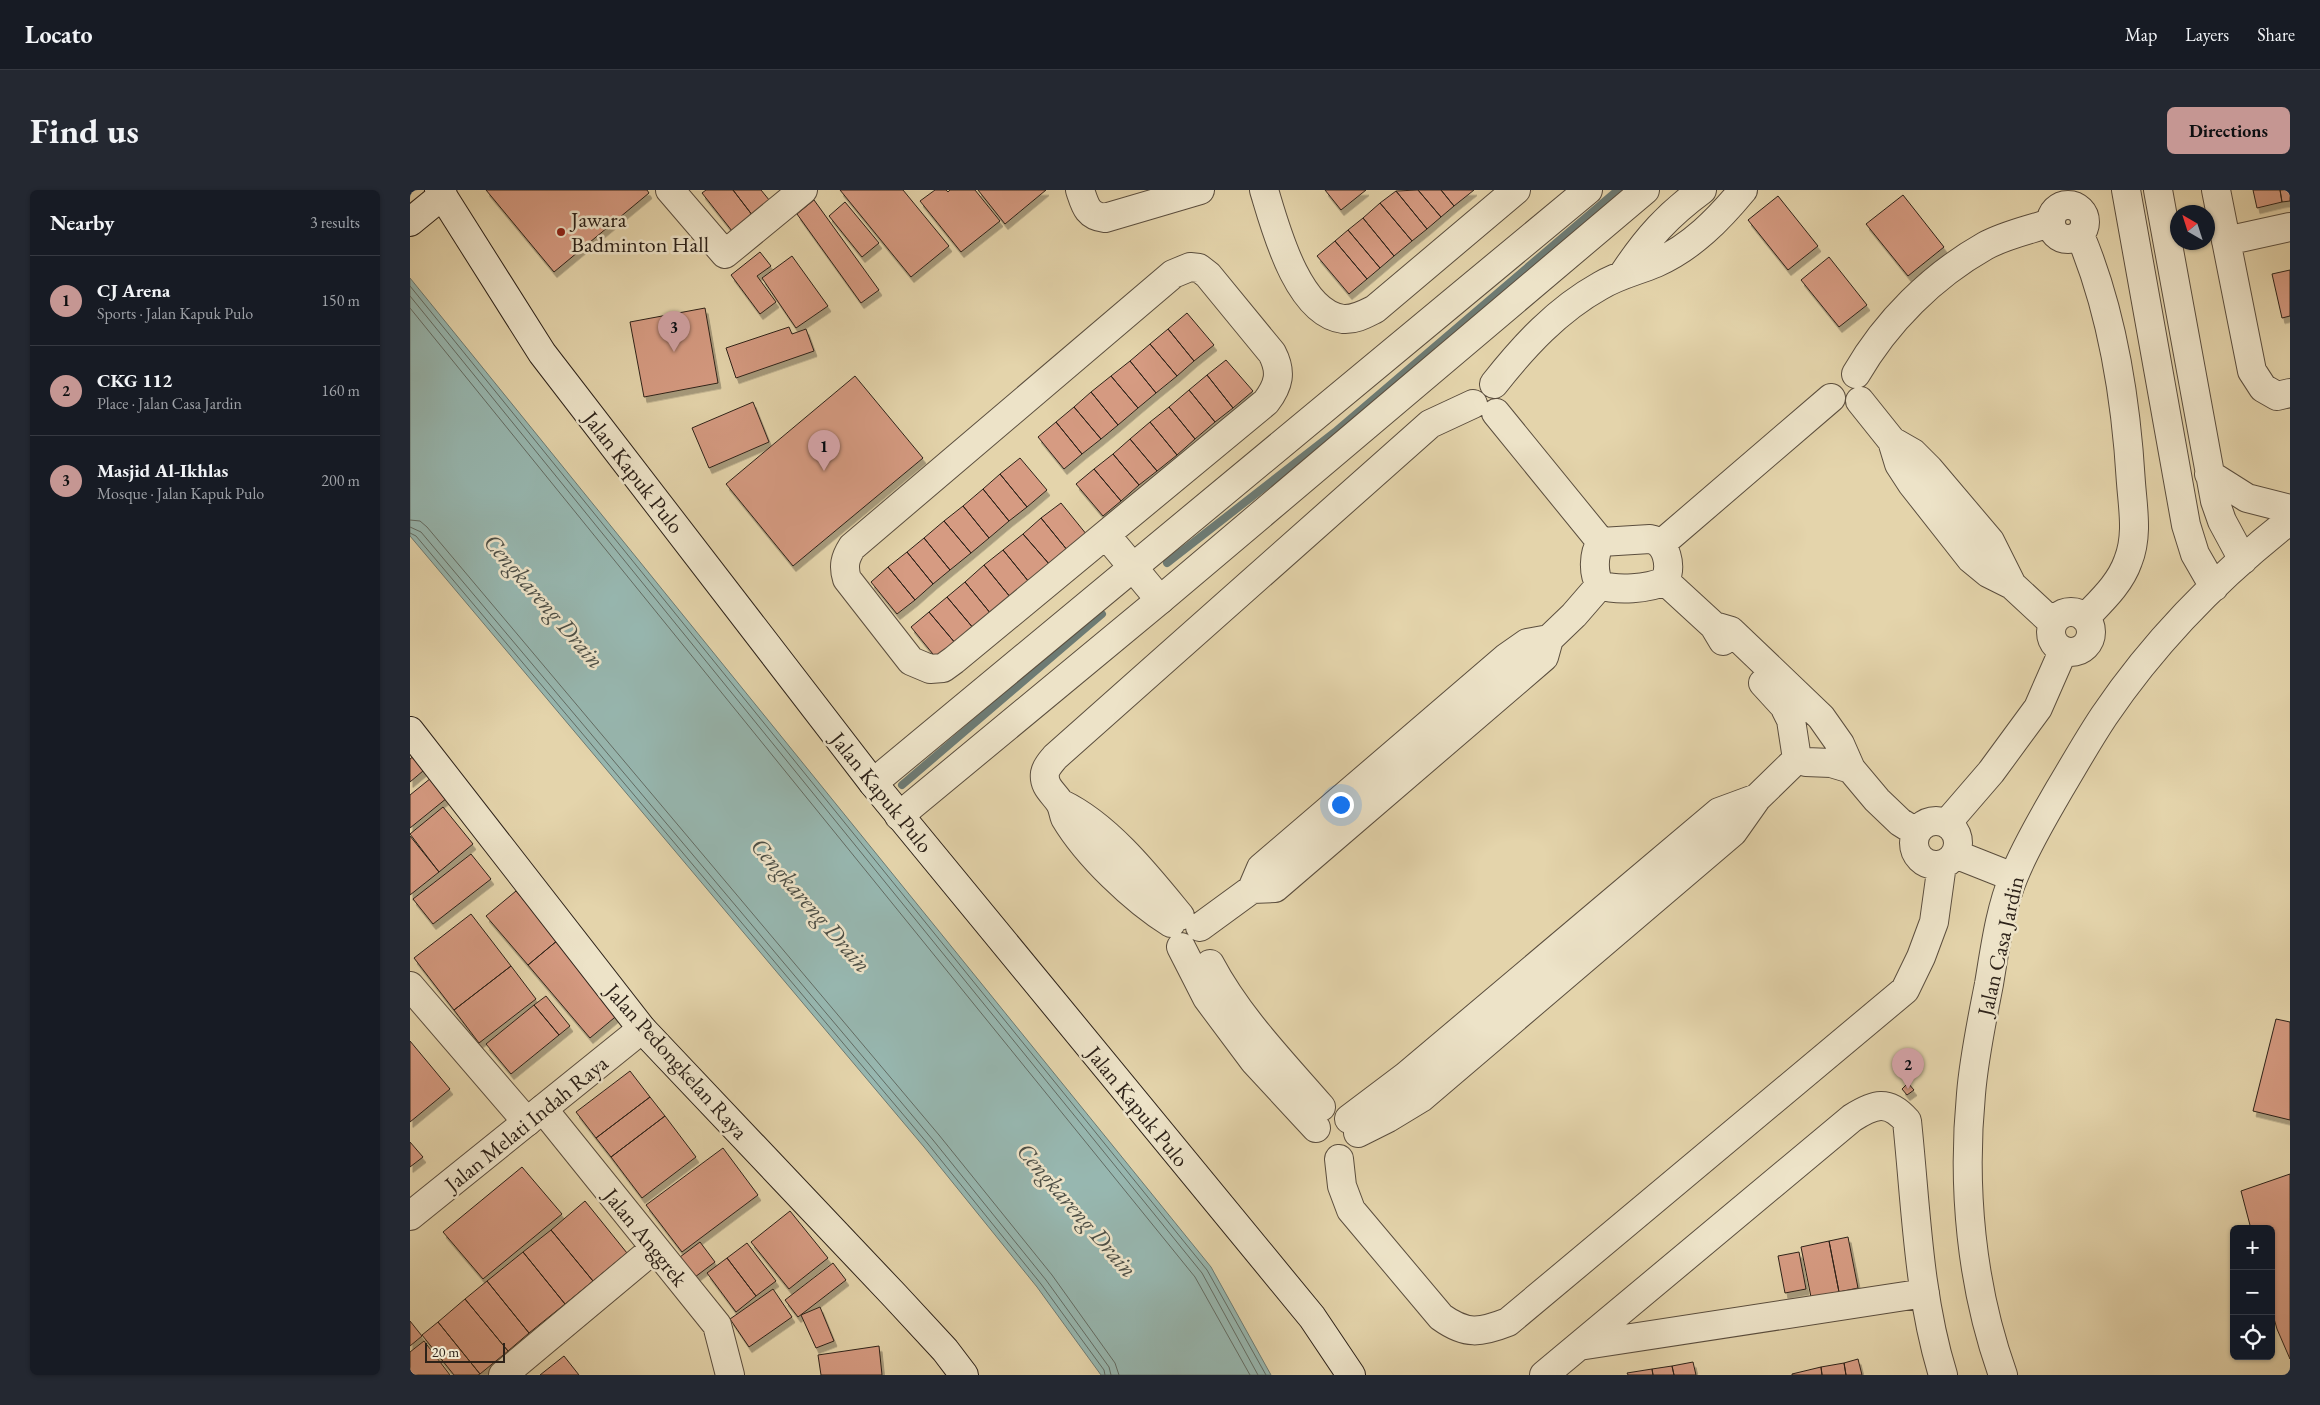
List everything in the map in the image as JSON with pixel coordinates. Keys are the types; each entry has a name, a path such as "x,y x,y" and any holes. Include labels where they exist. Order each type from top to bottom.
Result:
{"street":[{"path":"670,190 724,254 803,190"},
{"path":"1080,190 1089,211 1093,215 1104,218 1200,190"},
{"path":"1264,190 1287,257 1303,287 1313,301 1328,314 1342,319 1358,318 1375,309 1516,190"},
{"path":"873,784 1588,190"},
{"path":"899,816 1160,600 1644,190"},
{"path":"1624,273 1657,227 1677,208 1702,190"},
{"path":"1600,542 1484,408 1474,392 1482,384 1494,384 1515,358 1555,318 1599,286 1624,273 1656,263 1701,235 1724,214 1743,190"},
{"path":"2126,190 2186,525 2195,554 2214,587"},
{"path":"2158,190 2215,501 2222,521 2243,560"},
{"path":"2216,190 2252,371 2263,388 2277,396 2290,393"},
{"path":"2073,197 2084,214 2084,229 2080,235 2073,239 2058,237 2050,223 2052,215 2057,209 2073,197"},
{"name":"Jalan Kapuk Pulo","path":"430,203 542,353 873,784 1312,1317 1350,1375"},
{"path":"1856,374 1873,345 1890,325 1908,306 1956,266 1986,246 2050,223"},
{"path":"2226,241 2290,227"},
{"path":"2080,235 2106,308 2119,375 2129,446 2134,540 2128,562 2118,580 2106,597 2085,618"},
{"path":"1199,268 1208,276 1272,353 1278,364 1279,378 1275,391 1266,402 1106,535 943,668 930,669 911,661 847,579 844,569 844,562 852,547 1121,318 1180,269 1199,268"},
{"path":"1849,371 1856,374 1864,386 1860,401 1848,407 1841,406 1831,398 1830,383 1834,376 1849,371"},
{"path":"1662,544 1831,398"},
{"path":"1860,401 1892,441 1913,453 1930,469 1990,541 2012,585 2053,623"},
{"path":"1484,408 1430,424 1055,757 1045,772 1048,789 1060,803 1064,816 1080,839 1118,880 1153,912 1186,931 1207,998 1254,1061 1338,1124 1358,1142 1354,1150 1347,1156 1339,1159 1327,1157 1318,1150 1314,1139 1338,1124 1406,1076 1719,812 1757,798 1797,759"},
{"path":"2210,474 2247,498 2290,508"},
{"name":"Jalan Casa Jardin","path":"2003,1375 1989,1337 1978,1278 1967,1180 1971,1094 1981,1024 1997,938 2013,878 2035,833 2105,715 2149,658 2214,587 2290,520"},
{"path":"1106,535 1160,600"},
{"path":"1600,542 1606,540 1650,539 1662,544 1668,569 1664,581"},
{"path":"1600,542 1596,553 1595,576 1600,585 1613,588 1653,585 1664,581"},
{"path":"1664,581 1714,626 1723,640 1784,706 1791,720 1797,759"},
{"path":"1186,931 1252,889 1261,868 1507,656 1527,643 1549,639 1574,615 1600,585"},
{"path":"2071,612 2085,618 2089,624 2090,640 2079,650 2071,652 2063,650 2054,642 2051,629 2053,623 2064,614 2071,612"},
{"path":"1714,626 1731,631 1808,704 1832,731 1840,744 1850,769 1877,800 1900,822 1916,832"},
{"path":"1947,823 1991,772 2038,708 2063,650"},
{"name":"Jalan Pedongkelan Raya","path":"410,731 642,1029 895,1296 945,1350 964,1375"},
{"path":"1797,759 1806,762 1831,763 1850,769"},
{"path":"1339,1159 1342,1186 1350,1210 1441,1317 1455,1327 1470,1332 1488,1330 1508,1322 1904,990 1922,958 1934,922 1949,859 1958,845 1958,836 1947,823 1938,820 1929,821 1922,825 1916,832 1913,841 1918,857 1925,863 1933,865 1949,859 2013,878"},
{"name":"Jalan Anggrek","path":"410,986 535,1116 655,1248 717,1325 730,1375"},
{"name":"Jalan Melati Indah Raya","path":"410,1216 642,1029"},
{"path":"1544,1375 1852,1118 1867,1108 1883,1105 1898,1111 1907,1121 1925,1292 1932,1338 1943,1375"},
{"path":"503,1375 655,1248"},
{"path":"1579,1346 1925,1292"}],"water":[{"name":"Cengkareng Drain","path":"410,278 1211,1267 1271,1375 1101,1375 1037,1287 924,1147 410,536"}],"building":[{"name":"Jawara Badminton Hall","path":"486,190 647,190 649,193 554,272"},
{"path":"706,190 733,190 756,220 736,236 702,193"},
{"path":"733,190 761,190 774,206 756,220"},
{"path":"840,190 903,190 949,246 911,277"},
{"path":"935,190 946,190 948,192 950,190 975,190 1000,221 961,252 920,201"},
{"path":"978,190 1046,190 1005,224"},
{"path":"1325,190 1366,190 1341,210"},
{"path":"1418,190 1441,190 1454,206 1441,217"},
{"path":"1418,190 1441,217 1427,229 1396,191"},
{"path":"1441,190 1474,190 1454,206"},
{"path":"2253,190 2280,190 2282,202 2257,208"},
{"path":"2280,190 2290,190 2290,201 2282,202"},
{"path":"1396,191 1427,229 1412,241 1380,203"},
{"path":"1903,195 1944,247 1908,276 1866,224"},
{"path":"1778,196 1818,246 1788,270 1748,220"},
{"path":"814,200 879,290 861,303 797,214"},
{"path":"845,202 879,243 862,257 829,216"},
{"path":"1380,203 1412,241 1394,256 1363,218"},
{"path":"1363,218 1394,256 1380,268 1348,230"},
{"path":"1348,230 1380,268 1367,279 1335,241"},
{"path":"1335,241 1367,279 1349,294 1317,256"},
{"path":"760,252 771,266 757,276 776,302 760,314 731,275"},
{"path":"792,256 828,306 796,328 762,278"},
{"path":"1829,257 1867,305 1839,327 1801,280"},
{"path":"2290,270 2290,316 2282,318 2272,274"},
{"path":"705,308 718,383 644,397 630,322"},
{"path":"1187,313 1214,345 1194,361 1168,329"},
{"path":"789,327 792,334 806,329 814,351 736,378 726,348"},
{"path":"1168,329 1194,361 1177,376 1150,344"},
{"path":"1150,344 1177,376 1156,393 1130,361"},
{"path":"1226,360 1253,391 1233,408 1207,375"},
{"path":"1130,361 1156,393 1138,408 1111,376"},
{"path":"1207,375 1233,408 1215,422 1189,390"},
{"path":"855,376 923,458 793,566 726,484"},
{"path":"1111,376 1138,408 1118,425 1091,392"},
{"path":"1189,390 1215,422 1195,439 1169,407"},
{"path":"1091,392 1118,425 1101,439 1074,407"},
{"path":"753,402 769,442 709,468 692,428"},
{"path":"1074,407 1101,439 1082,454 1056,422"},
{"path":"1169,407 1195,439 1177,455 1150,422"},
{"path":"1056,422 1082,454 1064,469 1038,437"},
{"path":"1150,422 1177,455 1157,471 1130,439"},
{"path":"1130,439 1157,471 1139,485 1113,454"},
{"path":"1113,454 1139,485 1121,501 1094,469"},
{"path":"1020,458 1047,490 1027,507 1000,474"},
{"path":"1094,469 1121,501 1103,516 1076,484"},
{"path":"1000,474 1027,507 1009,521 983,489"},
{"path":"983,489 1009,521 989,538 963,506"},
{"path":"1061,503 1087,535 1068,551 1041,518"},
{"path":"963,506 989,538 971,553 944,521"},
{"path":"1041,518 1068,551 1050,565 1023,534"},
{"path":"944,521 971,553 950,570 924,538"},
{"path":"1023,534 1050,565 1029,582 1003,550"},
{"path":"924,538 950,570 933,584 907,552"},
{"path":"1003,550 1029,582 1011,598 984,565"},
{"path":"907,552 933,584 915,600 888,567"},
{"path":"984,565 1011,598 991,614 965,582"},
{"path":"888,567 915,600 897,614 871,582"},
{"path":"965,582 991,614 974,629 947,597"},
{"path":"947,597 974,629 956,644 929,612"},
{"path":"929,612 956,644 937,659 911,627"},
{"path":"419,752 430,765 410,782 410,759"},
{"path":"431,778 447,798 410,828 410,795"},
{"path":"443,807 473,844 439,872 410,834"},
{"path":"410,836 439,872 410,895"},
{"path":"471,854 491,879 433,924 413,899"},
{"path":"516,891 558,940 528,965 486,916"},
{"path":"471,914 511,966 454,1010 414,958"},
{"path":"558,940 620,1013 590,1038 528,965"},
{"path":"511,966 536,999 479,1043 454,1010"},
{"path":"546,996 570,1026 559,1035 534,1005"},
{"path":"534,1005 559,1035 511,1074 486,1044"},
{"path":"2276,1019 2290,1022 2290,1120 2253,1111"},
{"path":"410,1041 450,1089 410,1122"},
{"path":"630,1071 650,1097 596,1138 576,1112"},
{"path":"1908,1083 1914,1090 1907,1095 1902,1089"},
{"path":"650,1097 665,1116 611,1157 596,1138"},
{"path":"665,1116 696,1157 642,1198 611,1157"},
{"path":"410,1142 423,1157 410,1167"},
{"path":"723,1148 758,1195 682,1252 646,1205"},
{"path":"522,1167 562,1214 483,1279 443,1232"},
{"path":"2290,1174 2290,1359 2275,1322 2275,1225 2250,1225 2241,1191"},
{"path":"585,1201 627,1253 593,1281 551,1230"},
{"path":"790,1211 828,1258 789,1289 751,1242"},
{"path":"551,1230 593,1281 565,1304 523,1252"},
{"path":"1848,1237 1858,1288 1839,1292 1829,1241"},
{"path":"1829,1241 1839,1292 1811,1297 1801,1247"},
{"path":"700,1242 715,1262 695,1277 680,1257"},
{"path":"747,1243 776,1281 756,1296 727,1258"},
{"path":"523,1252 565,1304 529,1333 487,1281"},
{"path":"1799,1252 1806,1289 1785,1293 1778,1256"},
{"path":"727,1258 756,1296 736,1312 707,1273"},
{"path":"833,1263 846,1280 798,1317 785,1300"},
{"path":"487,1281 529,1333 508,1351 465,1299"},
{"path":"773,1289 792,1317 749,1347 730,1319"},
{"path":"465,1299 508,1351 480,1374 438,1322"},
{"path":"820,1307 834,1341 816,1348 801,1315"},
{"path":"410,1321 422,1336 410,1346"},
{"path":"438,1322 480,1374 454,1375 422,1335"},
{"path":"424,1341 450,1375 410,1375 410,1352"},
{"path":"879,1346 882,1375 821,1375 818,1355"},
{"path":"564,1356 579,1375 540,1375"},
{"path":"1858,1359 1862,1375 1846,1375 1844,1363"},
{"path":"1693,1362 1696,1375 1674,1375 1672,1366"},
{"path":"1844,1363 1846,1375 1822,1375 1821,1367"},
{"path":"1672,1366 1674,1375 1653,1375 1652,1369"},
{"path":"1821,1367 1822,1375 1792,1375 1792,1374"},
{"path":"1652,1369 1653,1375 1628,1375 1627,1373"}],"waterway":[{"path":"1167,563 1335,432 1618,190"},
{"path":"902,785 1102,614"}],"place":[{"name":"Jawara Badminton Hall","path":"561,232"},
{"name":"Masjid Al-Ikhlas","path":"674,352"},
{"name":"CJ Arena","path":"824,471"},
{"name":"CKG 112","path":"1908,1089"}]}
